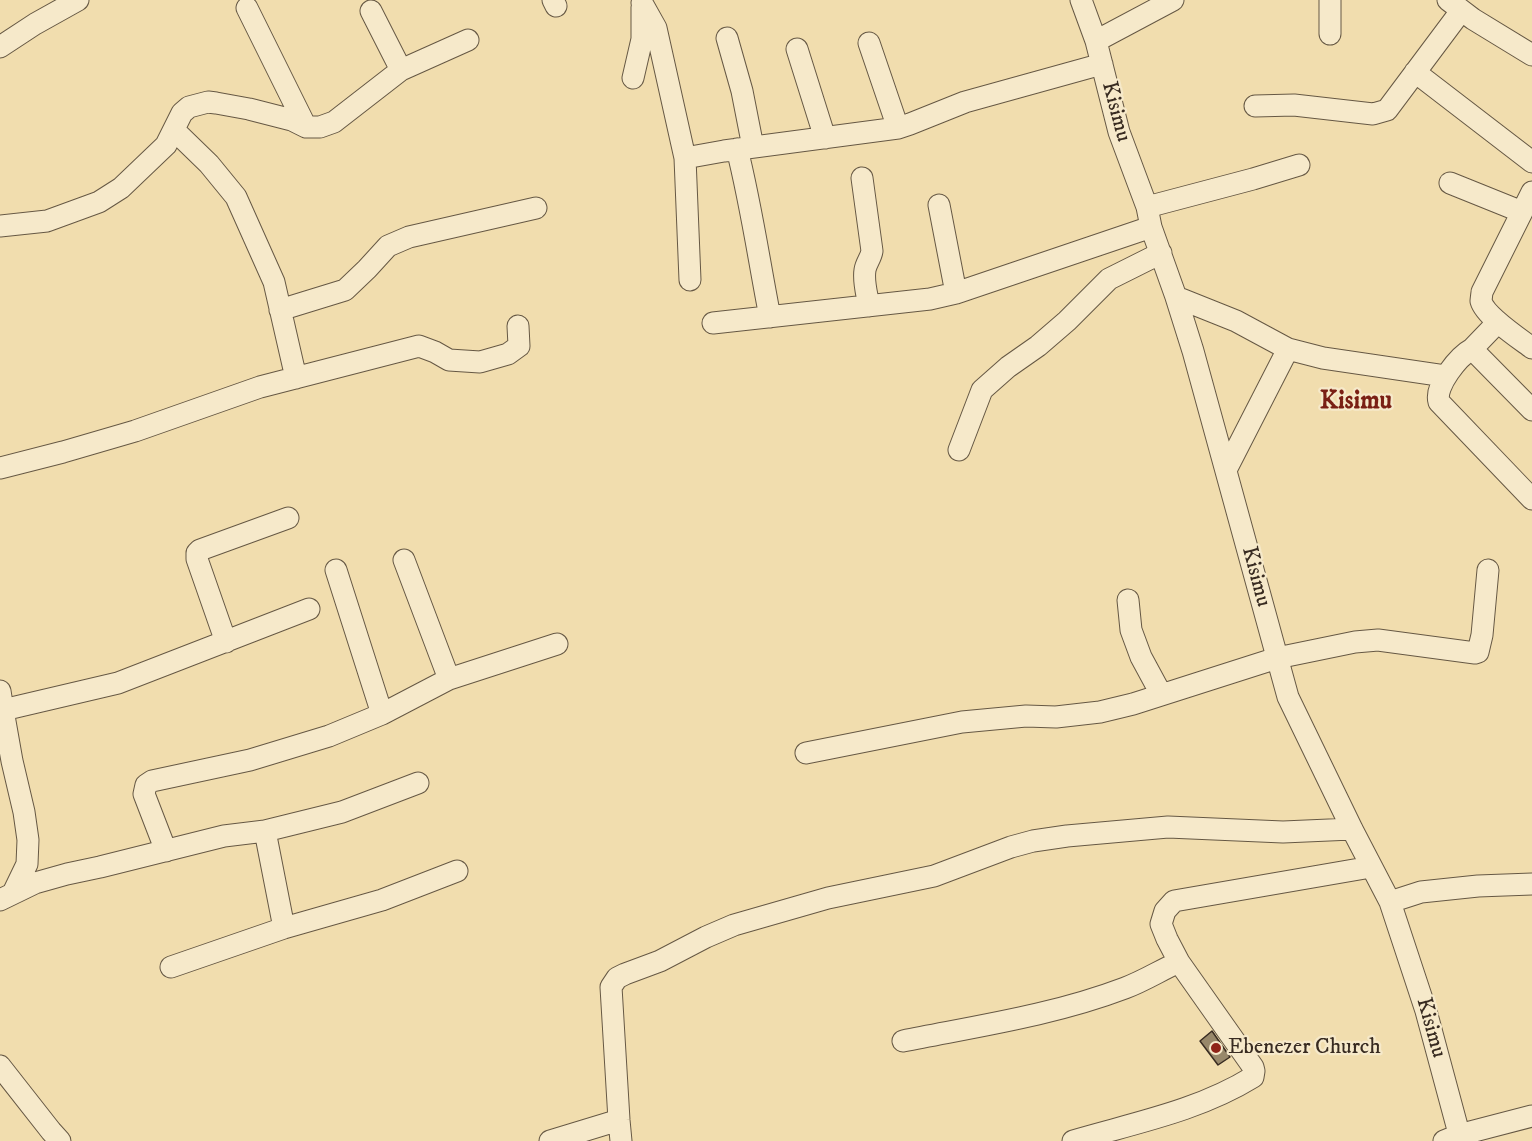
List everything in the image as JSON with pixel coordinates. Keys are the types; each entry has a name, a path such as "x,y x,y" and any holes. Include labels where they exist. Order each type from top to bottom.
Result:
{"street":[{"path":"0,47 76,0"},
{"name":"Kisimu","path":"1081,0 1096,41 1119,132 1193,351 1288,697 1389,902 1426,1011 1455,1139"},
{"path":"1096,41 1173,0"},
{"path":"1330,0 1330,34"},
{"path":"633,78 642,39 642,2"},
{"path":"642,2 656,28 685,158 690,280"},
{"path":"1255,106 1294,105 1373,114 1387,110 1415,72 1455,5 1531,54"},
{"path":"247,8 306,127"},
{"path":"371,11 401,70"},
{"path":"727,38 742,91 746,184 770,317"},
{"path":"0,226 46,221 99,202 121,188 161,150 182,113 189,107 208,102 249,109 292,120 306,127 320,127 334,122 401,70 468,40"},
{"path":"869,43 898,128"},
{"path":"797,49 825,138"},
{"path":"685,158 898,128 965,102 1102,64"},
{"path":"1415,72 1532,162"},
{"path":"174,130 209,164 236,197 274,282 296,378"},
{"path":"713,323 930,300 956,293 1149,217 1253,179 1299,165"},
{"path":"862,178 873,251 866,266 864,278 869,306"},
{"path":"1450,183 1522,212"},
{"path":"1532,192 1482,292 1481,301 1498,322 1532,348"},
{"path":"939,205 956,293"},
{"path":"280,310 345,290 388,246 409,237 536,208"},
{"path":"959,450 982,390 1067,321 1109,279 1161,253"},
{"path":"1176,297 1236,321 1288,349 1323,358 1445,376"},
{"path":"1498,322 1472,349 1466,352 1445,376 1437,396 1438,402 1532,499"},
{"path":"0,468 135,431 260,387 419,346 449,360 480,362 508,354 519,346 518,326"},
{"path":"1226,470 1288,349"},
{"path":"1472,349 1532,410"},
{"path":"226,642 197,559 197,553 288,518"},
{"path":"404,560 449,679"},
{"path":"336,570 382,714"},
{"path":"806,753 962,722 1026,716 1056,717 1100,712 1133,704 1277,658 1354,642 1378,640 1475,653 1478,652 1482,635 1488,570"},
{"path":"1128,600 1131,630 1140,657 1161,694"},
{"path":"7,896 27,864 28,840 1,700 118,683 309,609"},
{"path":"166,851 144,794 146,785 152,781 250,760 329,736 382,714 449,679 557,644"},
{"path":"7,896 35,882 224,836 265,831 342,812 418,783"},
{"path":"621,1141 611,987 617,978 660,961 734,925 828,898 934,876 1033,841 1168,827 1283,832 1352,829"},
{"path":"265,831 284,928"},
{"path":"1073,1141 1176,1112 1233,1089 1254,1075 1253,1067 1179,962 1167,939 1161,924 1165,911 1174,901 1371,867"},
{"path":"171,967 284,928 382,900 457,871"},
{"path":"1389,902 1421,892 1478,886 1532,884"},
{"path":"903,1041 1025,1017 1086,1001 1127,987 1179,962"},
{"path":"0,1066 60,1141"},
{"path":"1455,1139 1532,1116"},
{"path":"550,1141 619,1120"}],"building":[{"name":"Ebenezer Church","path":"1212,1031 1230,1057 1218,1065 1200,1041"}],"place":[{"name":"Ebenezer Church","path":"1216,1048"}],"district":[{"name":"Kisimu","path":"1356,403"}]}
